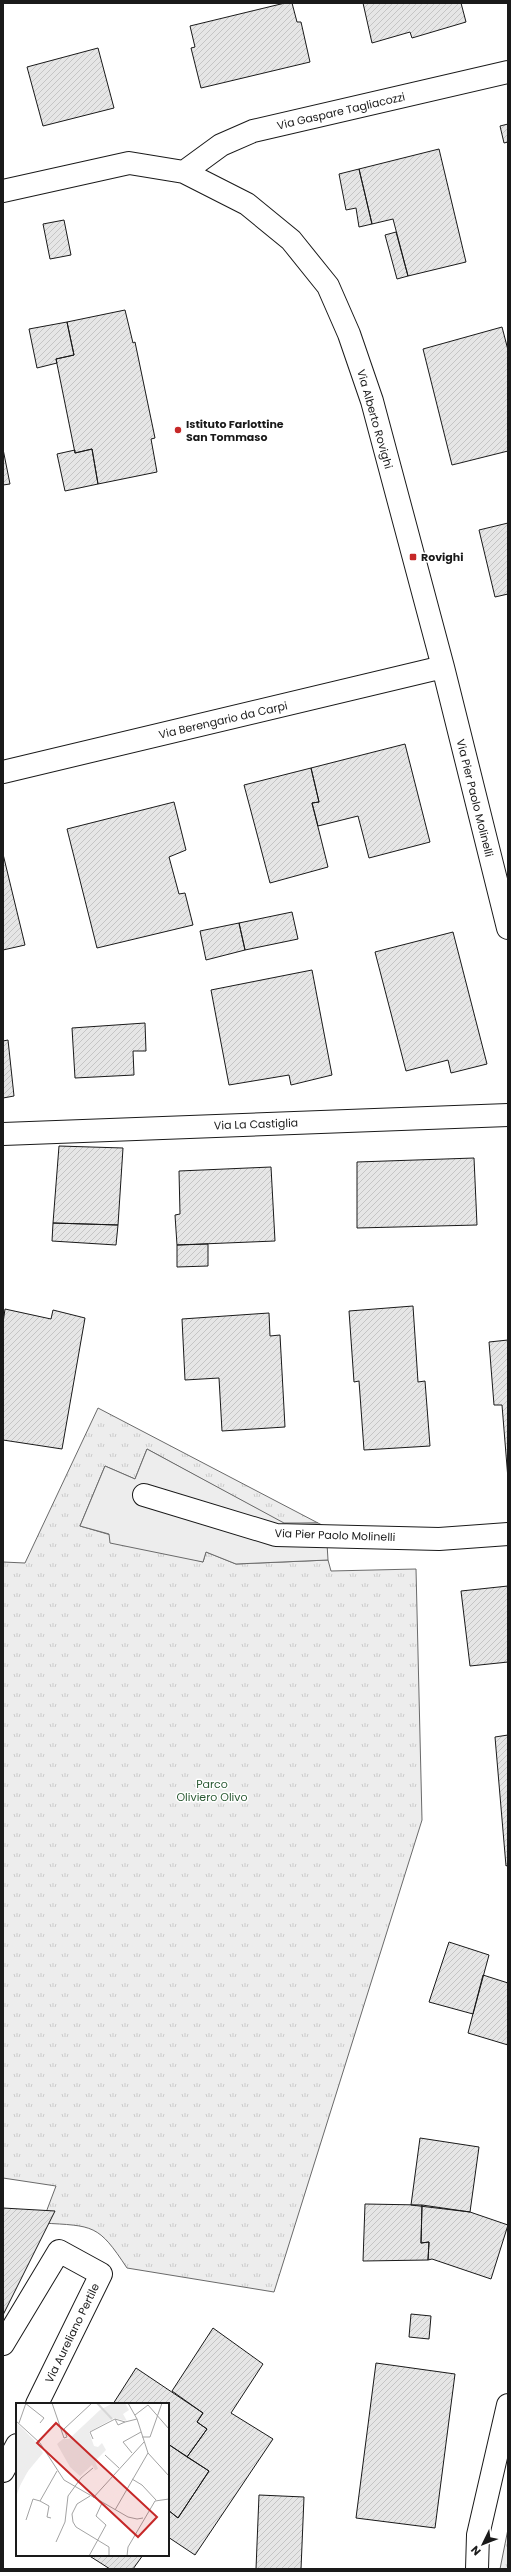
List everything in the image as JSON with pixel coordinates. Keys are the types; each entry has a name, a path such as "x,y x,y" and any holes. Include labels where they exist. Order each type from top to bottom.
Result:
{"street":[{"name":"Via Gaspare Tagliacozzi","path":"184,172 222,145 253,131 508,72"},
{"path":"3,191 129,163 184,172"},
{"name":"Via Alberto Rovighi","path":"184,172 247,204 291,240 328,286 349,334 372,401 443,667"},
{"name":"Via Berengario da Carpi","path":"3,772 443,667"},
{"name":"Via Pier Paolo Molinelli","path":"443,667 508,925"},
{"name":"Via La Castiglia","path":"3,1134 508,1115"},
{"name":"Via Pier Paolo Molinelli","path":"144,1495 276,1535 439,1539 508,1534"},
{"name":"Via Aureliano Pertile","path":"3,2344 59,2251 101,2274 37,2403"},
{"path":"477,2569 478,2535 508,2405"},
{"path":"3,2471 16,2447"}],"green space":[{"name":"Parco Oliviero Olivo","path":"98,1408 318,1523 284,1524 147,1449 135,1479 105,1466 80,1526 203,1562 206,1552 236,1564 328,1560 331,1571 416,1569 422,1820 274,2292 127,2268 109,2243 93,2230 73,2225 42,2223 56,2186 3,2178 3,1562 25,1563"},
{"path":"508,2529 508,2569 500,2569"}],"shaded area":[{"path":"147,1449 284,1523 318,1523 326,1527 328,1560 236,1564 206,1552 203,1562 110,1543 109,1534 80,1526 105,1466 135,1479"}],"building":[{"path":"285,3 292,3 297,22 301,22 310,62 201,88 191,48 195,47 190,26"},
{"path":"363,3 461,3 466,22 412,38 410,32 372,43"},
{"path":"98,48 114,108 43,126 27,67"},
{"path":"508,124 508,142 504,143 500,126"},
{"path":"439,149 466,262 408,276 393,219 372,224 359,169"},
{"path":"359,169 372,224 359,227 356,208 346,210 339,174"},
{"path":"64,220 71,255 50,259 43,224"},
{"path":"396,232 408,276 397,279 385,235"},
{"path":"125,310 133,343 135,342 155,438 151,439 157,472 98,484 92,449 75,453 56,359 74,355 67,322"},
{"path":"67,322 74,355 56,359 57,363 37,368 29,329"},
{"path":"502,327 508,350 508,451 452,465 423,349"},
{"path":"3,449 10,484 3,485"},
{"path":"92,449 98,484 65,491 57,454 75,450 75,453"},
{"path":"508,523 508,594 495,597 479,530"},
{"path":"405,744 430,842 369,858 358,816 318,826 312,803 319,802 311,768"},
{"path":"311,768 319,802 312,803 328,867 270,883 244,785"},
{"path":"174,802 186,850 169,857 179,894 185,893 193,925 97,948 67,829"},
{"path":"3,854 25,945 3,950"},
{"path":"292,912 298,939 245,950 239,923"},
{"path":"239,923 245,950 206,960 200,931"},
{"path":"453,932 487,1064 451,1073 448,1060 406,1071 375,952"},
{"path":"312,970 332,1075 291,1085 289,1075 229,1085 211,990"},
{"path":"145,1023 146,1051 133,1051 134,1075 75,1078 72,1028"},
{"path":"8,1040 14,1096 3,1098 3,1041"},
{"path":"59,1146 123,1148 118,1225 53,1223"},
{"path":"474,1158 477,1225 357,1228 357,1162"},
{"path":"271,1167 275,1241 177,1245 175,1215 180,1214 179,1171"},
{"path":"53,1223 118,1225 116,1245 52,1241"},
{"path":"208,1244 208,1266 177,1267 177,1245"},
{"path":"413,1306 418,1382 425,1381 430,1446 364,1450 359,1381 354,1382 349,1311"},
{"path":"5,1309 51,1319 53,1310 85,1318 62,1449 3,1440 3,1323"},
{"path":"269,1313 270,1336 280,1335 285,1427 222,1431 219,1378 185,1380 182,1319"},
{"path":"508,1340 508,1479 502,1405 494,1405 489,1342"},
{"path":"508,1586 508,1662 470,1666 461,1591"},
{"path":"508,1735 508,1865 506,1866 495,1737"},
{"path":"449,1942 489,1955 473,2014 429,2002"},
{"path":"483,1975 508,1983 508,2045 468,2033"},
{"path":"420,2138 479,2147 470,2212 411,2205"},
{"path":"365,2204 422,2205 421,2243 429,2242 428,2260 363,2261"},
{"path":"422,2205 470,2212 508,2225 491,2279 432,2259 428,2260 429,2242 421,2243"},
{"path":"3,2208 55,2211 3,2315"},
{"path":"411,2314 431,2316 429,2339 409,2337"},
{"path":"213,2328 263,2364 231,2413 273,2439 195,2555 169,2538 169,2511 178,2518 209,2471 187,2457 207,2429 197,2422 203,2413 172,2391"},
{"path":"376,2363 455,2374 435,2528 356,2518"},
{"path":"136,2368 203,2413 197,2422 207,2429 187,2457 169,2445 169,2403 114,2403"},
{"path":"169,2445 209,2471 178,2518 169,2511"},
{"path":"259,2495 304,2497 301,2569 256,2569"},
{"path":"90,2556 142,2556 133,2569 110,2569"}],"place":[{"name":"Istituto Farlottine San Tommaso","path":"178,430"},
{"name":"Rovighi","path":"413,557"}]}
